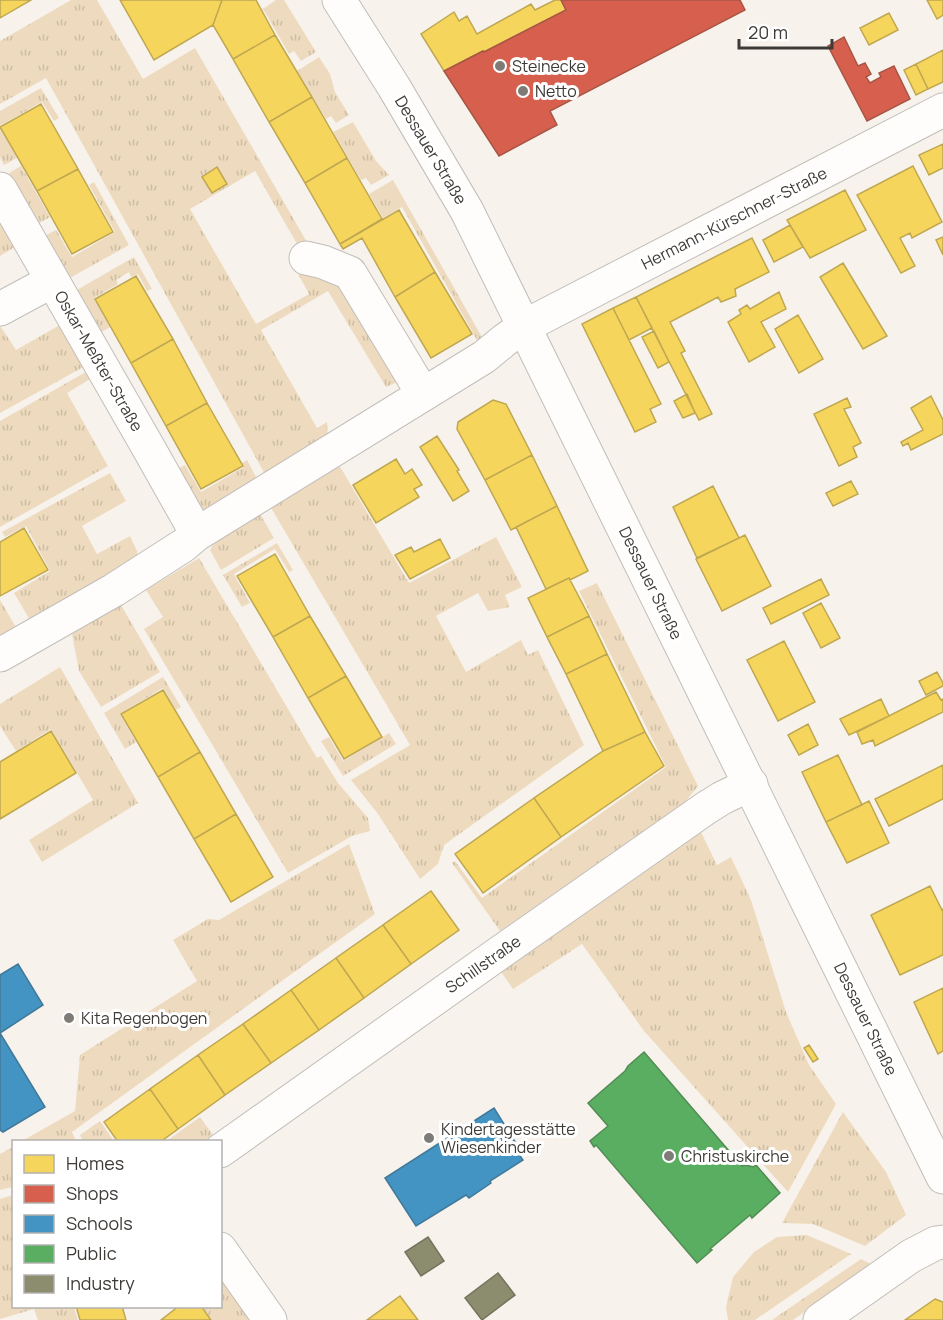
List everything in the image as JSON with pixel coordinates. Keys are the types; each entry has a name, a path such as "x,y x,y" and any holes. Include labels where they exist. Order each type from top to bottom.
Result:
{"street":[{"name":"Dessauer Straße","path":"339,0 467,211 943,1177"},
{"name":"Hermann-Kürschner-Straße","path":"525,326 943,110"},
{"name":"Oskar-Meßter-Straße","path":"0,189 197,534"},
{"path":"306,258 350,273 423,394"},
{"path":"0,309 52,280"},
{"path":"0,655 114,590 184,545 197,534 484,357 525,326"},
{"name":"Schillstraße","path":"222,1150 706,808 750,784"},
{"path":"820,1320 911,1256 936,1243 943,1242"},
{"path":"222,1253 270,1320"}],"green space":[{"path":"71,0 97,0 143,79 195,48 312,251 300,249 255,171 190,209 256,324 309,294 297,272 310,265 344,280 405,379 386,387 328,291 261,330 317,428 327,422 328,440 267,478 46,78 0,104 0,41"},
{"path":"276,0 284,0 316,52 301,61 294,51 289,54 263,9"},
{"path":"319,57 330,74 335,92 349,115 336,123 331,116 326,119 297,71"},
{"path":"41,88 59,118 54,121 42,102 0,126 0,111"},
{"path":"353,122 376,161 389,175 371,185 366,178 361,180 333,132"},
{"path":"0,128 17,158 4,165 0,157"},
{"path":"21,166 50,217 38,224 9,173"},
{"path":"393,180 483,339 478,342 402,207 383,218 369,194"},
{"path":"94,182 129,245 68,279 44,236 56,230 72,257 115,232 89,185"},
{"path":"0,212 18,245 0,256"},
{"path":"134,257 152,289 147,291 138,274 131,277 129,272 116,280 118,284 94,298 110,327 100,333 75,291"},
{"path":"65,322 89,364 0,413 0,327 16,350"},
{"path":"91,369 95,376 67,393 108,466 0,527 0,421"},
{"path":"247,460 257,479 205,518 177,469 185,465 201,492 244,467 242,463"},
{"path":"339,465 409,583 496,537 522,587 505,595 510,607 488,611 478,593 436,616 466,672 521,640 528,655 538,650 584,745 444,845 438,864 420,879 378,814 351,780 410,745 270,506"},
{"path":"110,473 126,501 82,526 97,554 130,536 137,551 138,560 30,620 14,593 50,571 26,526 5,537 2,532"},
{"path":"259,512 274,538 221,570 210,550 217,538"},
{"path":"277,543 293,570 289,572 275,549 234,574 250,603 242,607 223,575"},
{"path":"199,558 317,758 321,756 338,783 368,818 370,831 352,836 288,873 144,629 163,617 146,590"},
{"path":"597,583 698,786 685,802 500,931 452,863 455,861 482,898 666,767 579,591"},
{"path":"0,600 17,629 0,638"},
{"path":"121,605 160,672 101,707 79,671 72,634"},
{"path":"60,667 138,803 42,862 29,840 93,800 51,729 16,751 0,726 0,704"},
{"path":"163,677 181,707 176,710 163,688 120,714 136,742 125,749 104,713"},
{"path":"389,733 396,744 343,776 321,741 329,737 343,761"},
{"path":"699,828 717,865 731,857 751,900 786,1012 809,1065 836,1104 788,1192 644,1031 582,944 513,989 499,969"},
{"path":"349,844 375,914 72,1132 76,1140 24,1140 75,1111 80,1055 197,981 173,940 208,919 219,920"},
{"path":"843,1112 886,1172 906,1215 865,1246 813,1224 782,1223"},
{"path":"200,1117 213,1135 206,1140 168,1140"},
{"path":"100,1121 113,1140 82,1140 80,1135"},
{"path":"12,1148 12,1187 0,1190 0,1154"},
{"path":"12,1195 12,1308 74,1308 78,1320 38,1320 34,1309 0,1319 0,1199"},
{"path":"807,1235 851,1254 755,1320 728,1320 726,1307 733,1277 754,1252 777,1237"},
{"path":"861,1259 873,1265 793,1320 772,1320"},
{"path":"222,1280 249,1320 212,1320 204,1308 222,1308"}],"building: Homes":[{"path":"0,0 31,0 0,18"},
{"path":"120,0 222,0 213,25 154,60"},
{"path":"222,0 256,0 275,35 233,59 213,25"},
{"path":"555,0 561,0 566,10 444,71 421,34 454,12 459,21 467,16 477,34 531,4 535,10"},
{"path":"927,0 943,0 943,15 937,19"},
{"path":"889,13 898,30 869,45 860,28"},
{"path":"275,35 312,97 269,122 233,59"},
{"path":"943,50 943,82 928,89 916,64"},
{"path":"916,64 928,89 916,95 904,70"},
{"path":"312,97 347,158 305,183 269,122"},
{"path":"41,104 78,169 37,191 0,127"},
{"path":"943,144 943,168 929,175 919,155"},
{"path":"347,158 382,219 340,244 305,183"},
{"path":"913,166 942,222 912,238 910,233 900,238 915,266 901,273 857,195"},
{"path":"217,167 227,184 212,193 202,177"},
{"path":"78,169 113,232 72,254 37,191"},
{"path":"845,190 866,230 810,258 787,220"},
{"path":"399,210 435,272 395,297 362,238 343,249 340,244"},
{"path":"790,225 803,247 774,262 763,240"},
{"path":"943,237 943,255 936,240"},
{"path":"752,238 769,272 735,289 736,296 721,302 718,297 670,322 685,351 681,353 712,414 699,420 636,297"},
{"path":"843,263 887,336 863,349 820,277"},
{"path":"435,272 472,334 431,358 395,297"},
{"path":"136,276 173,339 131,363 95,299"},
{"path":"779,292 786,309 761,322 775,347 749,362 728,322 741,314 739,310 747,305 750,309"},
{"path":"636,297 652,328 629,340 613,308"},
{"path":"613,308 661,404 650,409 656,422 635,432 582,324"},
{"path":"798,315 823,359 799,373 775,329"},
{"path":"654,331 669,362 658,368 642,337"},
{"path":"173,339 207,403 166,426 131,363"},
{"path":"687,394 695,413 683,418 674,401"},
{"path":"931,396 943,420 943,434 911,450 908,443 903,446 901,442 923,430 911,408"},
{"path":"847,398 851,407 844,409 861,443 853,447 857,457 839,466 814,414"},
{"path":"493,400 506,404 532,455 485,480 457,429 458,422"},
{"path":"207,403 243,466 201,489 166,426"},
{"path":"437,436 459,470 457,471 469,491 453,501 420,447"},
{"path":"532,455 557,506 511,530 485,480"},
{"path":"396,459 405,474 412,469 422,485 414,489 419,497 376,523 353,485"},
{"path":"851,481 858,494 833,506 826,493"},
{"path":"713,486 739,538 697,558 673,507"},
{"path":"557,506 588,571 546,589 516,527"},
{"path":"24,528 48,570 0,596 0,542"},
{"path":"745,535 771,586 722,611 696,559"},
{"path":"440,539 450,558 410,579 395,555 411,547 414,552"},
{"path":"275,554 310,616 273,637 237,576"},
{"path":"569,578 589,616 547,637 528,598"},
{"path":"821,579 829,595 771,624 763,608"},
{"path":"821,603 840,638 821,648 803,613"},
{"path":"310,616 346,676 308,698 273,637"},
{"path":"589,616 607,654 566,674 547,637"},
{"path":"784,641 815,702 778,721 747,660"},
{"path":"607,654 645,732 603,751 566,674"},
{"path":"937,672 943,686 926,695 919,681"},
{"path":"346,676 382,737 344,759 308,698"},
{"path":"163,690 200,752 158,777 121,714"},
{"path":"936,692 941,700 943,699 943,712 875,746 873,740 862,744 857,732"},
{"path":"881,699 889,716 849,735 840,719"},
{"path":"808,724 818,745 799,755 788,735"},
{"path":"51,731 76,773 0,819 0,762"},
{"path":"645,732 664,766 561,837 534,798 603,751"},
{"path":"200,752 236,814 194,839 158,777"},
{"path":"838,755 862,805 826,822 802,772"},
{"path":"943,765 943,799 889,826 875,799"},
{"path":"534,798 561,837 483,893 455,854"},
{"path":"869,801 889,843 847,863 826,822"},
{"path":"236,814 273,877 231,902 194,839"},
{"path":"930,886 943,909 943,955 900,975 871,915"},
{"path":"431,891 459,930 411,964 383,925"},
{"path":"383,925 411,964 364,998 336,958"},
{"path":"336,958 364,998 319,1030 291,990"},
{"path":"943,988 943,1051 938,1054 914,1002"},
{"path":"291,990 319,1030 271,1063 243,1024"},
{"path":"243,1024 271,1063 225,1095 198,1055"},
{"path":"809,1045 818,1059 813,1062 804,1048"},
{"path":"198,1055 225,1095 178,1129 150,1089"},
{"path":"150,1089 178,1129 163,1140 117,1140 104,1122"},
{"path":"400,1296 418,1320 367,1320"},
{"path":"935,1299 943,1302 943,1320 905,1320"},
{"path":"77,1308 123,1308 126,1320 80,1320"},
{"path":"176,1308 202,1308 211,1320 161,1320"}],"building: Shops":[{"name":"Netto","path":"561,0 740,0 745,10 550,111 557,125 499,156 444,71 566,10"},
{"path":"844,37 858,66 865,63 871,74 866,77 870,83 881,77 879,73 894,66 910,99 867,121 828,46"}],"building: Schools":[{"path":"18,964 43,1005 0,1033 0,975"},
{"path":"0,1033 45,1107 3,1132 0,1130"},
{"path":"494,1108 519,1148 516,1150 523,1160 490,1181 491,1183 469,1198 466,1195 416,1226 385,1178"}],"building: Public":[{"name":"Christuskirche","path":"644,1052 742,1166 756,1165 780,1193 752,1218 750,1215 697,1263 596,1145 594,1147 590,1141 608,1126 588,1103"}],"building: Industry":[{"path":"428,1237 444,1261 421,1276 405,1252"},
{"path":"498,1273 515,1295 482,1320 465,1298"}],"place":[{"name":"Steinecke","path":"500,66"},
{"name":"Netto","path":"523,91"},
{"name":"Kita Regenbogen","path":"69,1018"},
{"name":"Kindertagesstätte Wiesenkinder","path":"429,1138"},
{"name":"Christuskirche","path":"669,1156"}]}
